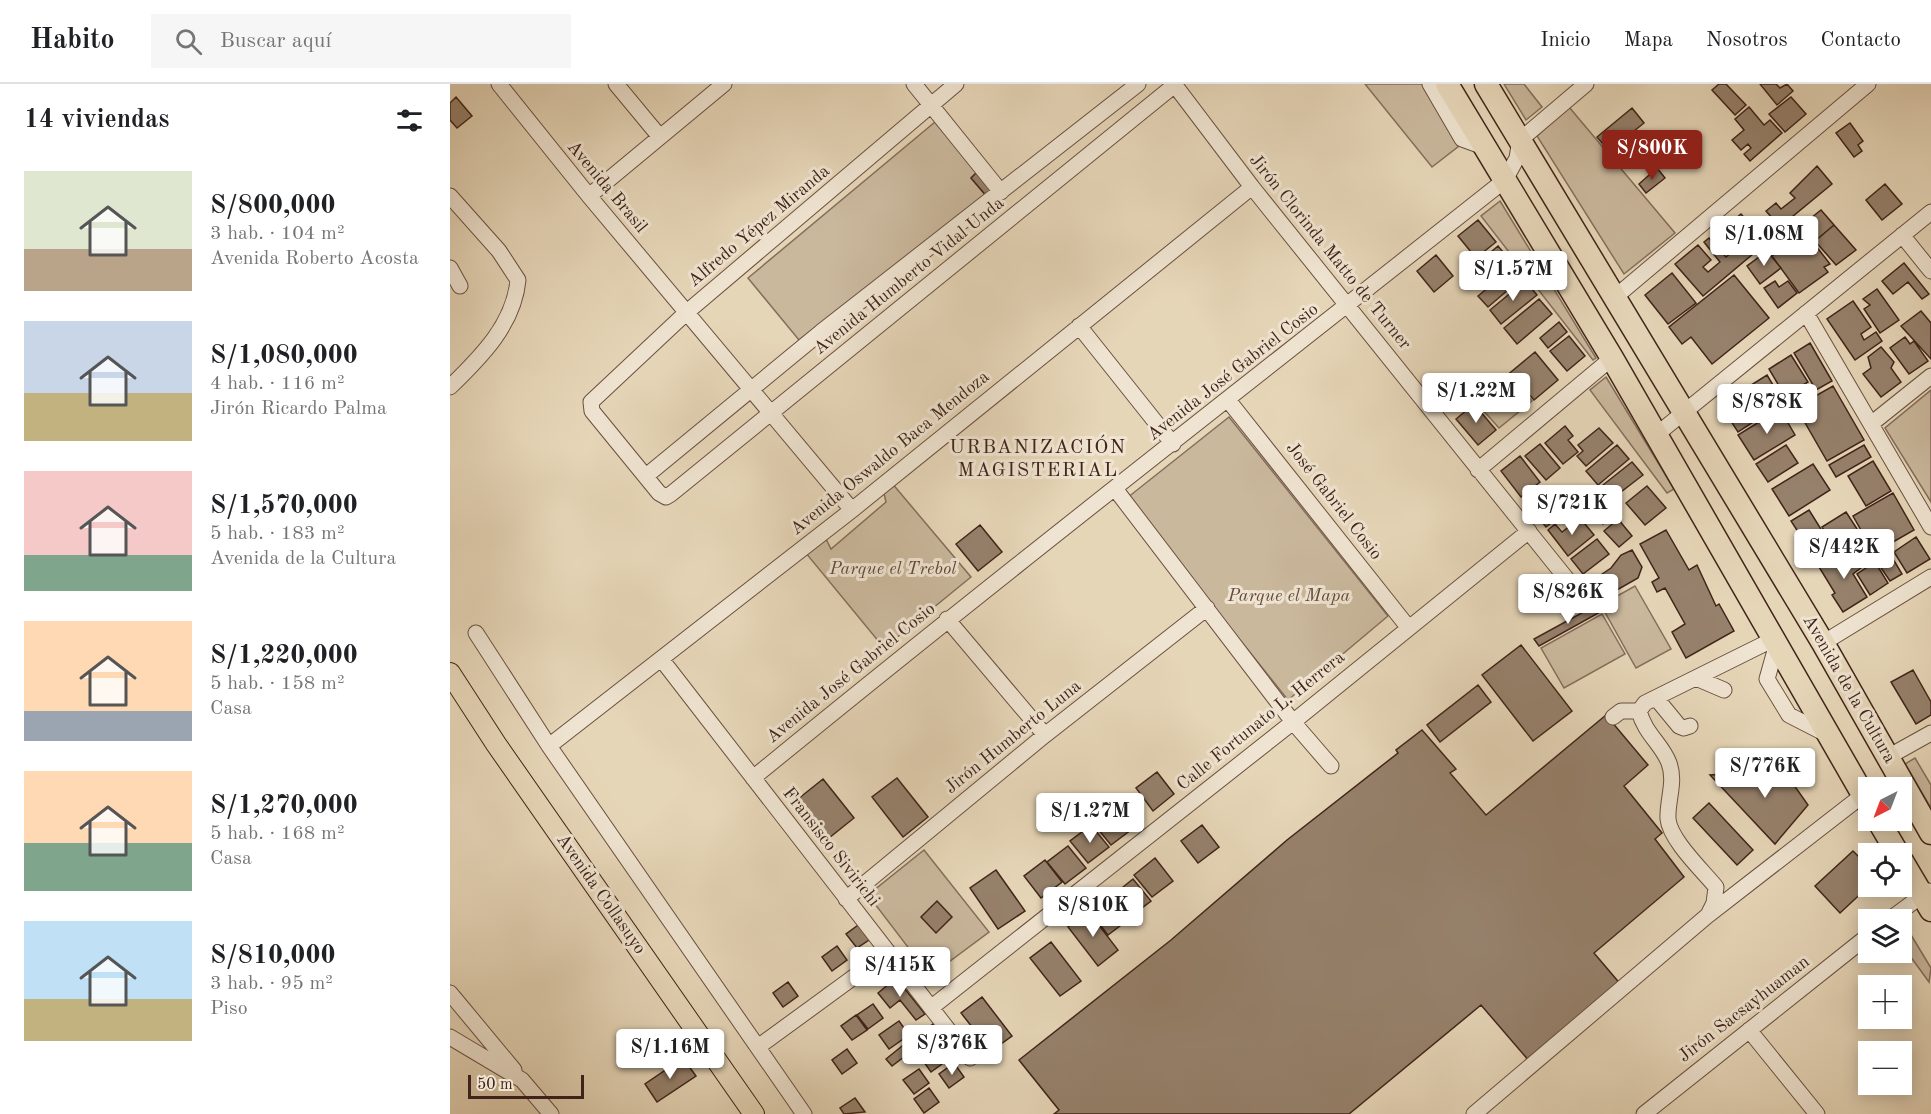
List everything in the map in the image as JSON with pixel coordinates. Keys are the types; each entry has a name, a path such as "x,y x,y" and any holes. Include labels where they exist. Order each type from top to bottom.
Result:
{"highway":[{"path":"1447,84 1612,358 1858,786"},
{"name":"Avenida de la Cultura","path":"1486,84 1823,643 1931,833"},
{"path":"1912,875 1928,898"}],"main road":[{"name":"Avenida Collasuyo","path":"450,673 496,744 754,1114"}],"street":[{"name":"Avenida Brasil","path":"499,84 589,196 852,510"},
{"path":"616,84 660,137"},
{"path":"589,196 724,84"},
{"path":"914,84 1001,192"},
{"name":"Alfredo Yépez Miranda","path":"646,476 592,411 591,402 687,312 956,84"},
{"name":"Avenida Humberto Vidal Unda","path":"1138,84 751,389 646,476 659,493 666,497 1175,84"},
{"name":"Jirón Clorinda Matto de Turner","path":"1175,84 1252,187 1570,583"},
{"path":"1430,84 1462,139 1484,147"},
{"path":"1520,140 1586,84"},
{"path":"1614,298 1868,84"},
{"name":"Avenida José Gabriel Cosio","path":"753,778 947,620 1116,490 1505,180 1517,158 1520,140"},
{"name":"Avenida Oswaldo Baca Mendoza","path":"549,746 663,660 852,510 1252,187"},
{"path":"450,196 499,251 518,279 517,298 487,351 450,387"},
{"path":"1656,435 1931,212"},
{"path":"1902,235 1931,271"},
{"path":"450,268 460,286"},
{"path":"1806,313 1931,527"},
{"path":"1079,326 1173,444"},
{"path":"1478,470 1612,358"},
{"path":"1871,424 1931,376"},
{"name":"José Gabriel Cosio","path":"1228,400 1408,627"},
{"path":"1116,490 1293,722 1331,766"},
{"name":"Calle Fortunato L. Herrera","path":"932,1006 1293,722 1528,531"},
{"path":"1823,643 1931,577"},
{"name":"Jirón Humberto Luna","path":"846,899 1045,735 1207,608"},
{"path":"947,620 1045,735"},
{"path":"476,633 549,746 804,1114"},
{"path":"1639,711 1645,703 1774,643"},
{"name":"Fransisco Sivirichi","path":"663,660 970,1058"},
{"path":"1696,678 1724,690"},
{"path":"1656,698 1679,726 1684,728 1690,726"},
{"path":"1613,717 1621,711 1639,711"},
{"path":"1639,711 1643,727 1668,760 1673,775 1668,819 1672,832 1716,887 1714,903 1707,916"},
{"path":"1888,757 1931,733"},
{"path":"1474,1114 1707,916 1858,806"},
{"path":"1716,887 1747,885"},
{"path":"1908,909 1928,898"},
{"name":"Jirón Sacsayhuaman","path":"1644,1114 1858,944"},
{"path":"759,1047 888,952"},
{"path":"450,993 551,1114"},
{"path":"1749,1030 1817,1114"},
{"path":"450,1037 522,1080"}],"green space":[{"path":"1365,84 1422,84 1459,146 1432,167"},
{"path":"1504,84 1524,84 1542,107 1526,120"},
{"path":"1569,107 1675,233 1624,274 1537,136"},
{"path":"935,122 977,172 971,178 986,196 799,340 748,278"},
{"path":"1500,201 1596,358 1593,360 1481,216"},
{"path":"1606,377 1674,489 1667,493 1590,390"},
{"path":"1515,381 1532,401 1499,428 1482,409"},
{"path":"1931,390 1931,502 1885,428"},
{"name":"Parque el Mapa","path":"1229,417 1388,616 1288,700 1127,498"},
{"name":"Parque el Trebol","path":"891,482 971,577 884,648 805,552 825,537 831,549 886,502 883,489"},
{"path":"1635,586 1671,649 1636,668 1601,605"},
{"path":"1602,614 1625,654 1564,688 1541,648"},
{"path":"1915,758 1931,785 1931,808 1905,764"},
{"path":"924,850 989,932 930,976 868,895"},
{"path":"1912,937 1931,968 1929,982 1912,959"}],"building":[{"path":"1719,84 1726,84 1746,105 1735,115 1712,90"},
{"path":"1760,84 1776,84 1780,88 1787,84 1793,91 1777,105"},
{"path":"456,97 472,116 457,128 450,120 450,103"},
{"path":"1791,97 1806,114 1785,132 1769,114"},
{"path":"1749,107 1764,125 1770,120 1782,133 1750,161 1744,154 1751,148 1748,144 1741,150 1732,140 1744,130 1735,119"},
{"path":"1632,108 1644,123 1609,151 1597,137"},
{"path":"1850,123 1863,141 1858,145 1862,151 1854,157 1836,133"},
{"path":"1817,166 1832,184 1775,231 1768,223 1773,219 1766,211 1776,203 1781,209 1795,198 1790,193"},
{"path":"1657,168 1665,178 1646,193 1639,184"},
{"path":"977,172 996,194 989,199 971,178"},
{"path":"1885,184 1902,204 1882,220 1866,200"},
{"path":"1821,210 1834,225 1815,241 1801,226"},
{"path":"1741,214 1766,243 1703,296 1675,264 1698,245 1711,260 1703,267 1708,272 1720,262 1704,242 1709,238 1726,257 1740,245 1725,227"},
{"path":"1478,220 1496,242 1476,258 1458,236"},
{"path":"1834,225 1856,250 1836,265 1815,241"},
{"path":"1809,237 1830,264 1824,267 1828,272 1799,293 1772,256 1791,242 1795,248"},
{"path":"1498,246 1513,264 1499,276 1484,258"},
{"path":"1767,251 1781,268 1760,284 1747,266"},
{"path":"1436,255 1453,276 1434,292 1417,271"},
{"path":"1904,263 1929,294 1922,299 1908,282 1893,294 1882,281"},
{"path":"1513,267 1522,278 1488,307 1478,296"},
{"path":"1672,273 1696,303 1668,324 1645,295"},
{"path":"1734,275 1769,318 1712,364 1691,337 1682,344 1669,327"},
{"path":"1525,281 1537,295 1501,324 1490,310"},
{"path":"1775,281 1779,287 1788,281 1797,293 1778,308 1764,288"},
{"path":"1877,289 1899,320 1880,333 1864,309 1870,305 1863,299"},
{"path":"1539,299 1552,314 1517,344 1504,328"},
{"path":"1853,301 1871,327 1861,334 1864,340 1876,332 1882,341 1855,360 1827,319"},
{"path":"1921,311 1931,323 1931,359 1901,326"},
{"path":"1559,322 1567,332 1548,348 1540,338"},
{"path":"1569,336 1585,356 1567,371 1550,351"},
{"path":"1905,337 1910,344 1914,341 1928,361 1909,374 1890,348"},
{"path":"1810,343 1832,381 1816,390 1794,353"},
{"path":"1881,347 1894,362 1891,368 1901,382 1881,397 1863,374 1871,368 1868,357"},
{"path":"1535,352 1558,380 1534,400 1516,379 1482,408 1476,401"},
{"path":"1791,355 1808,382 1785,396 1769,369"},
{"path":"1767,375 1779,395 1760,406 1748,387"},
{"path":"1833,386 1864,440 1827,461 1796,407"},
{"path":"1748,397 1761,417 1738,432 1725,412"},
{"path":"1474,404 1496,430 1478,445 1456,419"},
{"path":"1780,409 1795,435 1754,460 1738,435"},
{"path":"1565,426 1573,436 1568,440 1578,452 1563,464 1545,443"},
{"path":"1599,428 1613,443 1586,466 1577,456 1583,451 1578,445"},
{"path":"1540,444 1560,468 1546,480 1525,456"},
{"path":"1617,445 1629,459 1598,485 1586,471"},
{"path":"1786,445 1798,463 1768,482 1756,464"},
{"path":"1864,445 1871,457 1836,477 1829,465"},
{"path":"1520,456 1540,482 1521,497 1501,471"},
{"path":"1873,461 1891,491 1866,506 1848,476"},
{"path":"1632,462 1643,475 1612,499 1620,510 1603,524 1584,500"},
{"path":"1813,464 1830,490 1789,516 1772,489"},
{"path":"1647,486 1666,508 1645,525 1626,503"},
{"path":"1893,493 1914,530 1874,553 1853,516"},
{"path":"1550,496 1564,513 1546,527 1532,510"},
{"path":"1809,510 1834,550 1817,561 1791,521"},
{"path":"1846,512 1861,535 1837,550 1822,527"},
{"path":"1580,518 1594,535 1568,556 1548,530 1555,524 1562,532"},
{"path":"1618,519 1632,536 1619,547 1604,531"},
{"path":"980,525 1002,552 978,571 956,544"},
{"path":"1666,530 1689,570 1697,565 1716,606 1719,604 1734,631 1686,658 1672,632 1685,624 1665,588 1657,592 1652,582 1659,578 1640,544"},
{"path":"1916,537 1930,559 1907,573 1894,552"},
{"path":"1597,539 1609,554 1583,574 1571,559"},
{"path":"1632,550 1642,567 1638,578 1587,607 1579,599 1577,591 1611,568 1621,555"},
{"path":"1841,553 1845,559 1853,553 1862,567 1853,574 1867,597 1843,612 1832,595 1835,593 1819,567"},
{"path":"1890,554 1902,574 1890,581 1877,562"},
{"path":"1875,562 1888,583 1870,595 1857,574"},
{"path":"1598,604 1602,611 1539,646 1534,639"},
{"path":"1521,645 1572,711 1533,741 1482,675"},
{"path":"1913,670 1931,702 1931,715 1916,724 1891,682"},
{"path":"1478,685 1491,702 1440,742 1427,725"},
{"path":"1606,715 1648,765 1624,786 1662,833 1655,839 1684,877 1594,953 1622,986 1530,1062 1481,1005 1349,1114 1054,1114 1059,1110 1019,1060 1171,940 1287,840 1398,753 1396,750 1422,730 1456,769 1450,773 1486,815"},
{"path":"1784,771 1808,805 1775,844 1710,775"},
{"path":"1157,772 1174,794 1153,811 1136,788"},
{"path":"897,778 928,817 903,837 872,797"},
{"path":"823,779 854,818 829,838 798,799"},
{"path":"1709,803 1753,850 1737,865 1693,818"},
{"path":"1114,806 1132,829 1111,845 1093,823"},
{"path":"1091,825 1109,847 1088,863 1070,841"},
{"path":"1202,825 1219,847 1198,863 1181,841"},
{"path":"1068,846 1086,868 1065,884 1047,862"},
{"path":"1853,851 1858,856 1858,896 1840,913 1815,886"},
{"path":"1155,858 1173,881 1152,897 1134,875"},
{"path":"1045,860 1062,882 1041,898 1024,876"},
{"path":"996,870 1025,911 998,929 970,888"},
{"path":"1133,879 1151,901 1130,917 1113,895"},
{"path":"1112,896 1129,919 1108,935 1091,913"},
{"path":"937,901 952,917 936,933 921,917"},
{"path":"1088,911 1118,950 1098,966 1068,927"},
{"path":"861,923 872,938 857,948 846,934"},
{"path":"1051,942 1081,981 1060,996 1030,958"},
{"path":"837,946 847,960 832,971 822,957"},
{"path":"896,978 925,1014 916,1020 900,1000 890,1008 878,993"},
{"path":"788,982 798,996 783,1007 773,993"},
{"path":"982,997 1012,1036 991,1051 961,1013"},
{"path":"873,1004 883,1018 868,1029 857,1015"},
{"path":"856,1015 867,1030 852,1040 841,1026"},
{"path":"899,1021 909,1035 889,1049 879,1035"},
{"path":"933,1024 940,1032 918,1048 912,1041"},
{"path":"907,1042 913,1050 892,1066 886,1059"},
{"path":"936,1047 946,1061 931,1072 921,1058"},
{"path":"847,1049 857,1063 842,1074 832,1060"},
{"path":"683,1058 696,1076 657,1102 645,1084"},
{"path":"954,1063 964,1077 949,1088 939,1074"},
{"path":"919,1069 929,1083 914,1094 903,1080"},
{"path":"929,1088 939,1102 924,1113 914,1099"},
{"path":"855,1098 865,1112 844,1114 840,1108"}],"district":[{"name":"URBANIZACIÓN MAGISTERIAL","path":"1038,460"}]}
